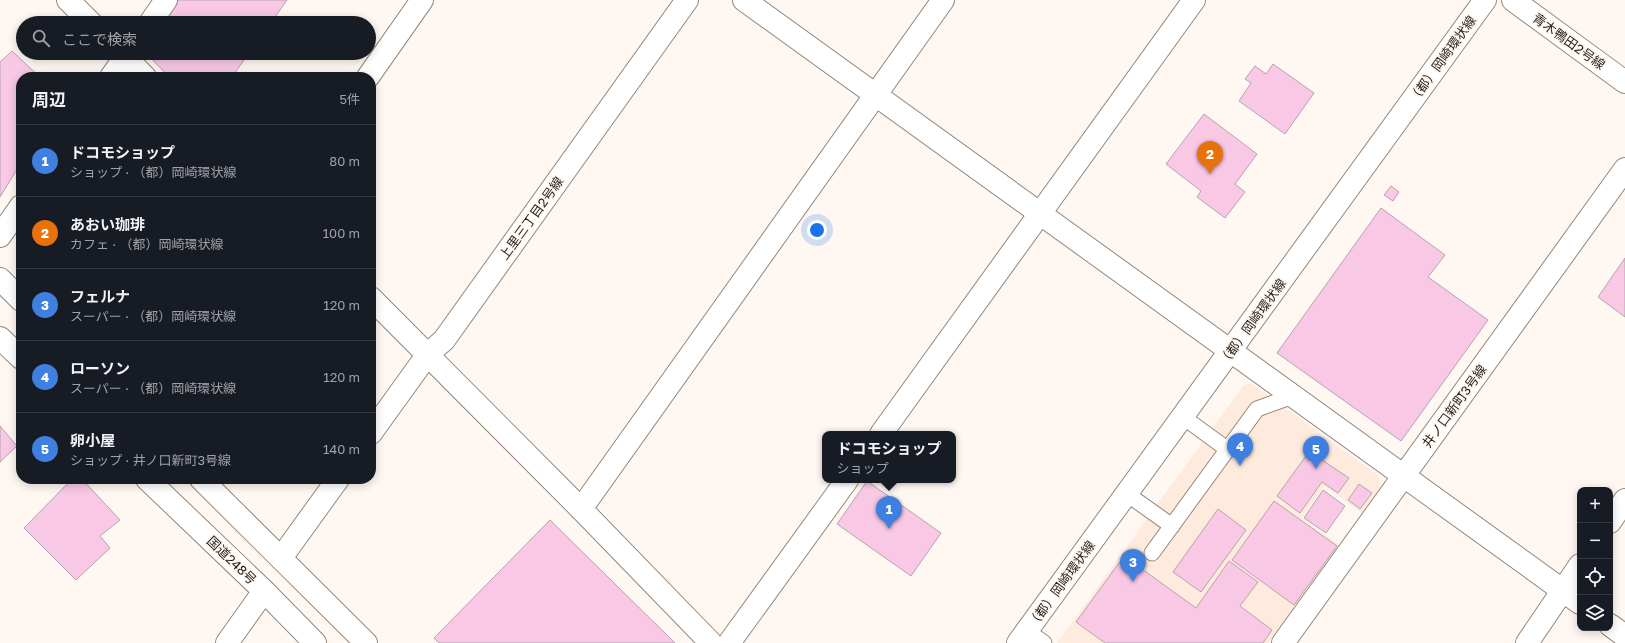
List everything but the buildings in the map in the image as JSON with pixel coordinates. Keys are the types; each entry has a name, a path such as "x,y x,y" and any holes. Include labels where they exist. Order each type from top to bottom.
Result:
{"main road":[{"path":"68,0 84,16"},
{"path":"155,16 166,0"},
{"path":"372,72 422,0"},
{"name":"上里三丁目2号線","path":"376,426 428,354 444,340 687,0"},
{"path":"744,0 1571,596"},
{"path":"581,509 943,0"},
{"path":"883,431 1194,0"},
{"name":"（都）岡崎環状線","path":"1030,639 1127,494 1485,0"},
{"name":"青木鴨田2号線","path":"1513,0 1625,82"},
{"path":"114,72 121,60"},
{"path":"130,60 141,72"},
{"name":"井ノ口新町3号線","path":"1283,643 1625,169"},
{"path":"0,236 16,213"},
{"path":"0,279 16,295"},
{"path":"376,303 712,643"},
{"path":"0,338 16,353"},
{"path":"729,643 845,483"},
{"name":"国道248号","path":"152,484 316,643"},
{"path":"206,484 366,643"},
{"path":"281,558 334,484"},
{"path":"1613,518 1625,500"},
{"path":"1527,643 1571,596 1577,575"},
{"path":"226,643 264,591"},
{"path":"1613,627 1625,636"}],"lane":[{"path":"1152,553 1257,409 1294,396"},
{"path":"1182,417 1227,449"},
{"path":"1127,494 1172,526"}],"shaded area":[{"path":"1251,383 1378,475 1380,488 1362,513 1324,486 1302,518 1339,545 1269,643 1057,643 1243,386"}],"place":[{"name":"あおい珈琲","path":"1210,174"},
{"name":"ローソン","path":"1240,466"},
{"name":"卵小屋","path":"1316,469"},
{"name":"ドコモショップ","path":"889,529"},
{"name":"フェルナ","path":"1133,582"}]}
